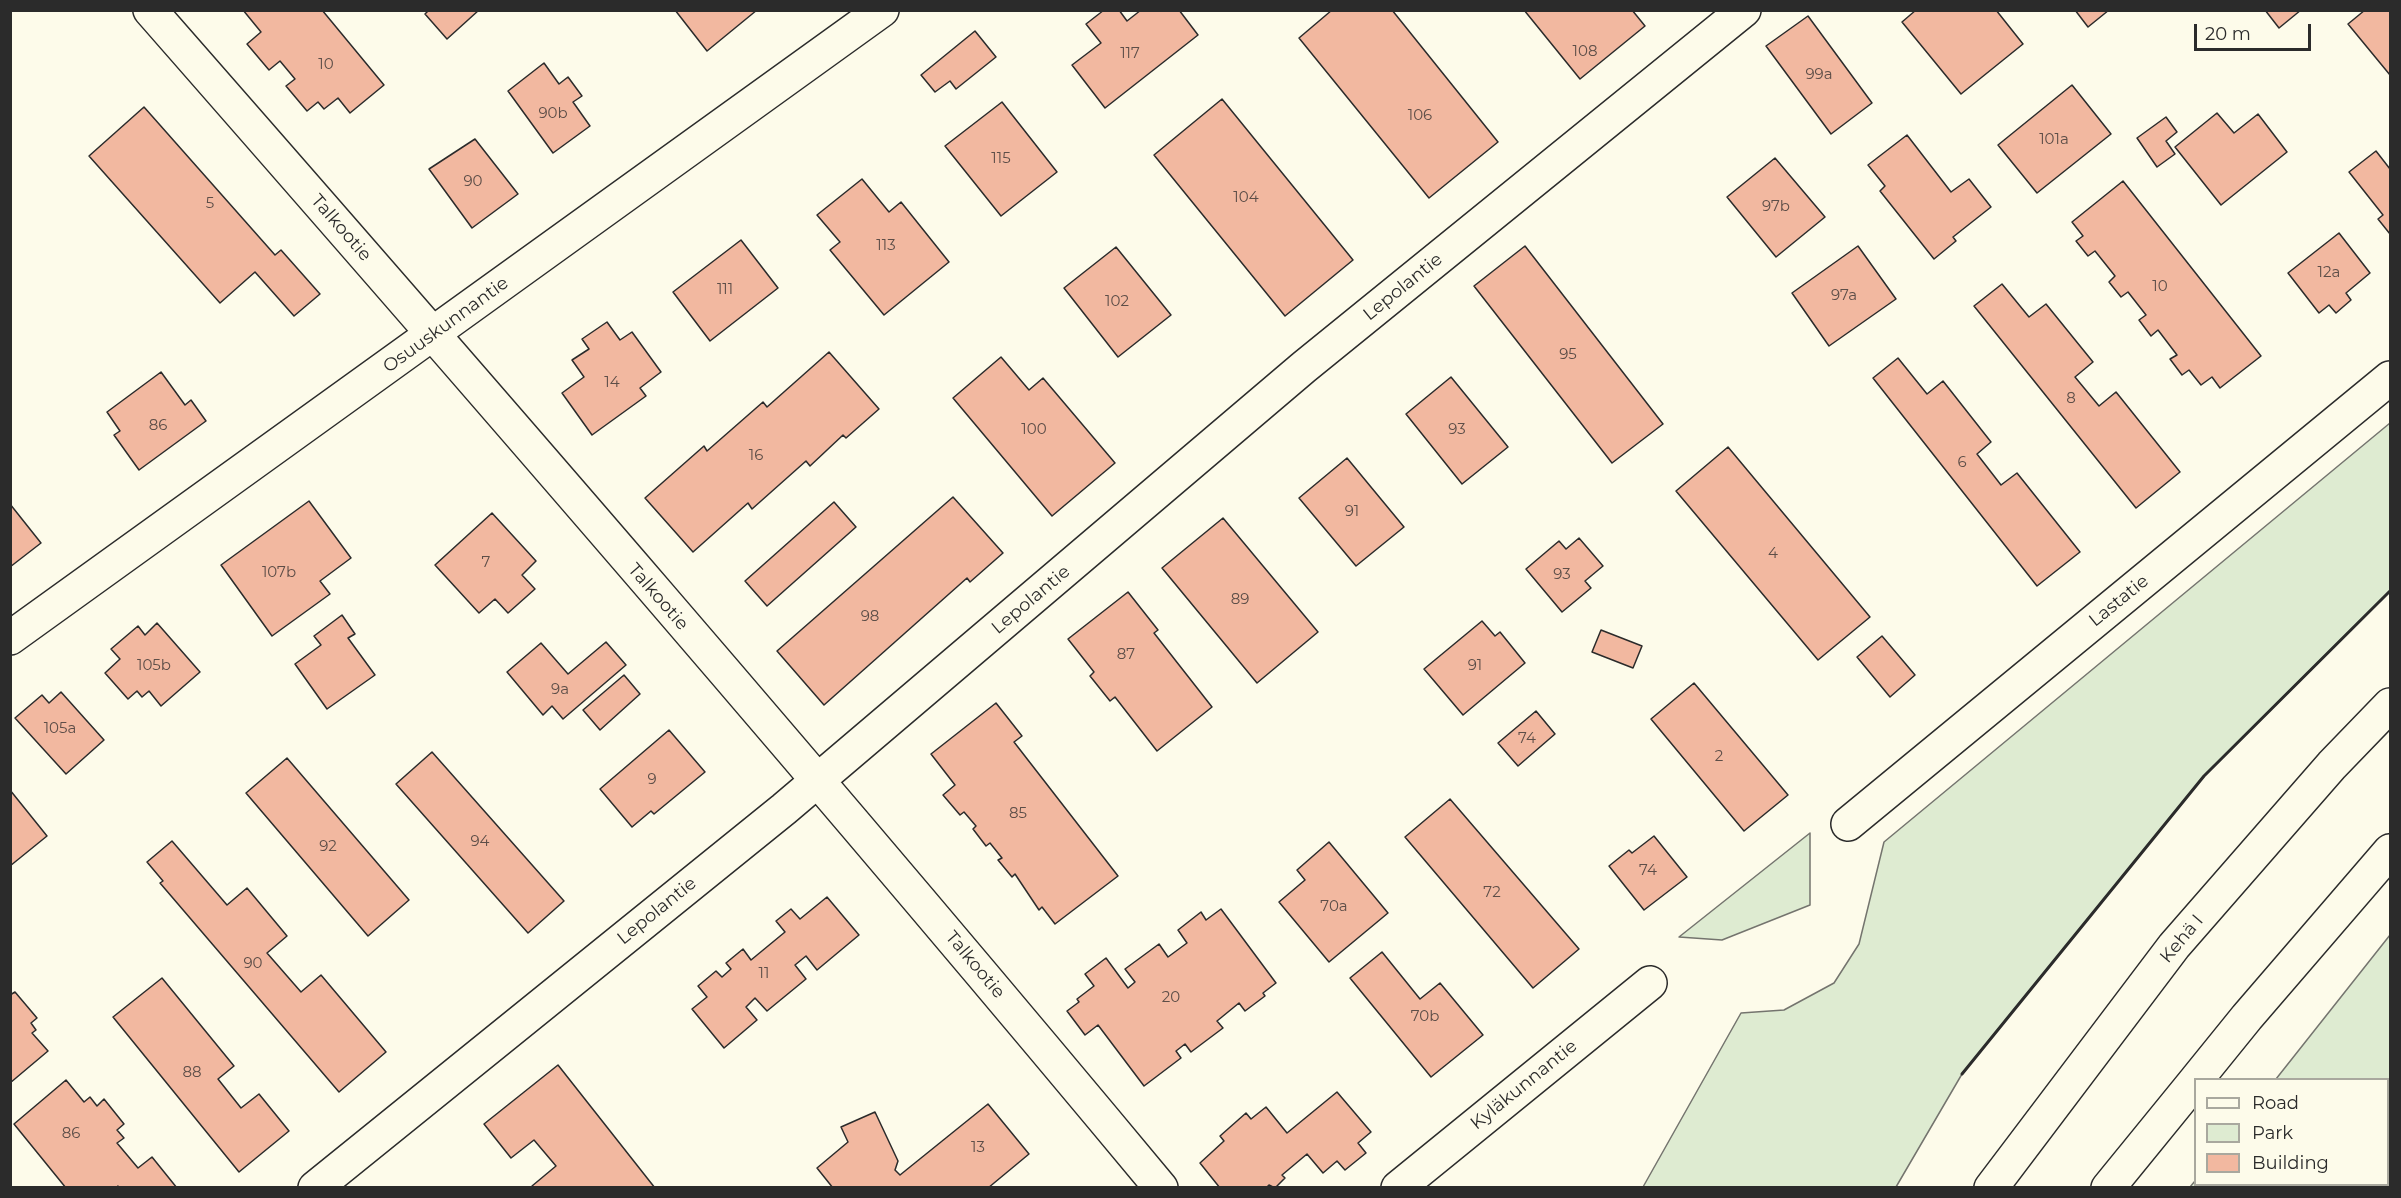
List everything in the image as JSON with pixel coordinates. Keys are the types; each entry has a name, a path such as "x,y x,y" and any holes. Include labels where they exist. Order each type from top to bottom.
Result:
{"main road":[{"name":"Talkootie","path":"150,10 434,334 942,925 1161,1188"},
{"name":"Osuuskunnantie","path":"10,638 882,10"},
{"name":"Lepolantie","path":"315,1188 817,781 1304,367 1744,10"},
{"name":"Lastatie","path":"1848,824 2391,378"},
{"name":"Kehä I","path":"1991,1188 2174,946 2332,765 2391,705"},
{"path":"2198,1078 2247,1017 2391,851"},
{"name":"Kyläkunnantie","path":"1398,1188 1650,983"},
{"path":"2108,1188 2194,1082"}],"green space":[{"path":"2390,423 2390,591 2204,776 1962,1074 1896,1187 1643,1187 1741,1013 1784,1010 1834,983 1859,944 1884,842"},
{"path":"1810,833 1810,905 1722,940 1679,937"},
{"path":"2390,935 2390,1187 2190,1187 2194,1182 2194,1186 2389,1186 2389,1078 2277,1078"}],"building":[{"path":"243,10 322,10 384,85 350,113 338,98 324,109 318,102 307,111 286,86 295,79 280,61 269,70 247,44 261,32"},
{"path":"429,10 479,10 447,39 425,14"},
{"path":"675,10 757,10 707,51"},
{"path":"1104,10 1119,10 1127,21 1141,10 1179,10 1198,35 1105,108 1072,65 1101,43 1086,24"},
{"path":"1332,10 1392,10 1498,142 1429,198 1299,38"},
{"path":"1524,10 1632,10 1645,26 1580,79"},
{"path":"1916,10 1996,10 2023,44 1961,94 1902,22"},
{"path":"2075,10 2109,10 2088,27"},
{"path":"2265,10 2301,10 2279,28"},
{"path":"2365,10 2390,10 2390,75 2348,24"},
{"path":"1808,16 1872,103 1831,134 1766,46"},
{"path":"975,31 996,57 956,89 950,81 935,92 921,75"},
{"path":"544,63 559,84 568,77 582,96 573,102 590,126 553,153 508,91"},
{"path":"2072,85 2111,134 2037,193 1998,145"},
{"path":"1222,99 1353,260 1285,316 1154,155"},
{"path":"1002,102 1057,172 1001,216 945,146"},
{"path":"144,107 275,255 281,250 320,294 294,316 255,272 220,303 89,156"},
{"path":"2217,113 2234,133 2258,114 2287,152 2221,205 2175,147"},
{"path":"2166,117 2177,132 2166,141 2175,154 2157,167 2137,138"},
{"path":"1907,135 1951,192 1969,179 1991,207 1953,237 1956,241 1934,259 1880,191 1885,186 1868,165"},
{"path":"475,139 518,194 472,228 429,169"},
{"path":"2376,151 2390,169 2390,234 2378,219 2383,215 2349,172"},
{"path":"1775,158 1825,217 1776,257 1727,197"},
{"path":"862,179 889,212 901,202 949,262 884,315 830,250 840,242 817,215"},
{"path":"2123,181 2261,356 2220,388 2212,377 2201,385 2189,370 2182,375 2170,359 2177,355 2158,330 2151,336 2139,320 2146,315 2128,292 2121,297 2109,282 2115,276 2095,251 2088,256 2076,241 2083,236 2072,222"},
{"path":"2339,233 2370,273 2346,293 2351,300 2336,313 2329,305 2319,313 2288,273"},
{"path":"741,240 778,288 710,341 673,292"},
{"path":"1525,246 1663,424 1612,463 1474,286"},
{"path":"1858,246 1896,299 1829,346 1792,293"},
{"path":"1116,247 1171,315 1118,357 1064,288"},
{"path":"2002,284 2029,317 2046,304 2093,362 2075,377 2099,406 2116,392 2180,472 2136,508 1974,306"},
{"path":"607,322 620,340 632,332 661,372 640,388 646,396 592,435 562,393 584,377 572,360 589,349 582,339"},
{"path":"829,352 879,409 846,438 843,435 810,466 806,461 752,509 748,503 693,552 645,498 704,446 707,451 763,402 767,407"},
{"path":"1001,357 1029,390 1043,378 1115,463 1052,516 953,398"},
{"path":"1898,358 1927,394 1943,381 1991,442 1977,454 2001,485 2017,473 2080,552 2037,586 1873,378"},
{"path":"161,372 185,405 191,400 206,421 139,470 114,435 120,431 107,412"},
{"path":"1451,377 1508,447 1462,484 1406,414"},
{"path":"1728,447 1870,617 1818,660 1676,491"},
{"path":"1347,458 1404,527 1356,566 1299,498"},
{"path":"953,497 1003,553 970,582 967,578 824,705 777,651"},
{"path":"309,501 351,558 320,581 330,594 272,636 221,565"},
{"path":"834,502 856,527 767,606 745,581"},
{"path":"10,504 41,543 10,567"},
{"path":"492,513 536,561 522,575 535,589 508,613 495,599 479,613 435,565"},
{"path":"1223,518 1318,632 1257,683 1162,568"},
{"path":"1579,538 1603,566 1585,581 1591,588 1562,612 1526,569 1559,541 1566,549"},
{"path":"1128,592 1158,630 1154,633 1212,707 1157,751 1115,697 1110,701 1090,676 1094,672 1068,639"},
{"path":"342,615 355,634 348,638 375,675 327,709 295,664 321,645 314,636"},
{"path":"1482,621 1495,636 1500,632 1525,663 1463,715 1424,669"},
{"path":"157,623 200,672 161,706 149,691 142,697 137,691 128,699 105,673 120,659 111,649 138,626 145,635"},
{"path":"1601,630 1642,646 1633,668 1592,652"},
{"path":"1882,636 1915,675 1890,697 1857,657"},
{"path":"606,642 626,665 563,719 552,706 543,715 507,672 541,643 568,674"},
{"path":"624,675 640,694 600,730 583,710"},
{"path":"1694,683 1788,795 1744,831 1651,719"},
{"path":"61,692 104,740 66,774 15,718 42,695 49,703"},
{"path":"996,703 1022,736 1014,742 1118,876 1055,924 1042,907 1039,910 1015,874 1012,877 998,860 1002,858 990,843 986,846 973,829 976,826 964,812 960,815 943,795 955,785 931,754"},
{"path":"1536,711 1555,734 1518,766 1498,743"},
{"path":"669,730 705,772 654,814 651,811 632,827 600,789"},
{"path":"432,752 564,901 528,933 396,784"},
{"path":"287,758 409,900 368,936 246,793"},
{"path":"10,790 47,836 10,866"},
{"path":"1450,799 1579,949 1533,988 1405,837"},
{"path":"1654,836 1687,877 1644,910 1609,866 1629,850 1632,853"},
{"path":"172,841 227,905 247,888 287,936 267,953 301,992 321,975 386,1052 339,1092 160,883 163,881 147,862"},
{"path":"1329,842 1388,913 1329,962 1279,902 1305,880 1297,870"},
{"path":"827,897 859,935 817,970 806,956 795,965 806,979 767,1011 755,998 746,1007 757,1020 724,1048 692,1009 707,997 698,986 716,971 722,977 731,969 726,963 743,949 751,960 785,932 776,921 791,909 800,919"},
{"path":"1221,909 1276,983 1263,993 1265,996 1245,1011 1239,1003 1217,1021 1223,1028 1191,1052 1185,1044 1176,1051 1181,1058 1144,1086 1098,1025 1085,1035 1067,1011 1079,1002 1077,999 1094,986 1085,974 1106,958 1128,988 1135,982 1125,969 1159,944 1168,957 1187,943 1178,930 1201,912 1206,920"},
{"path":"1382,952 1420,999 1440,983 1483,1035 1431,1077 1350,978"},
{"path":"162,978 234,1066 218,1079 241,1108 259,1094 289,1131 239,1172 113,1017"},
{"path":"15,992 37,1018 31,1023 36,1030 32,1033 48,1051 10,1083 10,995"},
{"path":"558,1065 655,1188 533,1188 532,1186 556,1166 534,1140 511,1158 484,1124"},
{"path":"66,1080 84,1102 90,1097 97,1106 104,1099 124,1124 117,1130 124,1138 117,1143 138,1168 152,1157 177,1188 119,1188 118,1186 116,1188 66,1188 14,1124"},
{"path":"1337,1092 1371,1132 1358,1143 1366,1153 1345,1170 1337,1161 1323,1173 1307,1154 1282,1175 1285,1178 1275,1188 1269,1185 1266,1188 1220,1188 1200,1163 1224,1141 1220,1136 1246,1113 1251,1119 1266,1107 1287,1133"},
{"path":"988,1104 1029,1154 988,1188 833,1188 817,1168 848,1142 841,1127 875,1112 898,1161 895,1170 900,1175"}],"wall":[{"path":"1962,1074 2204,776 2390,591"}]}
